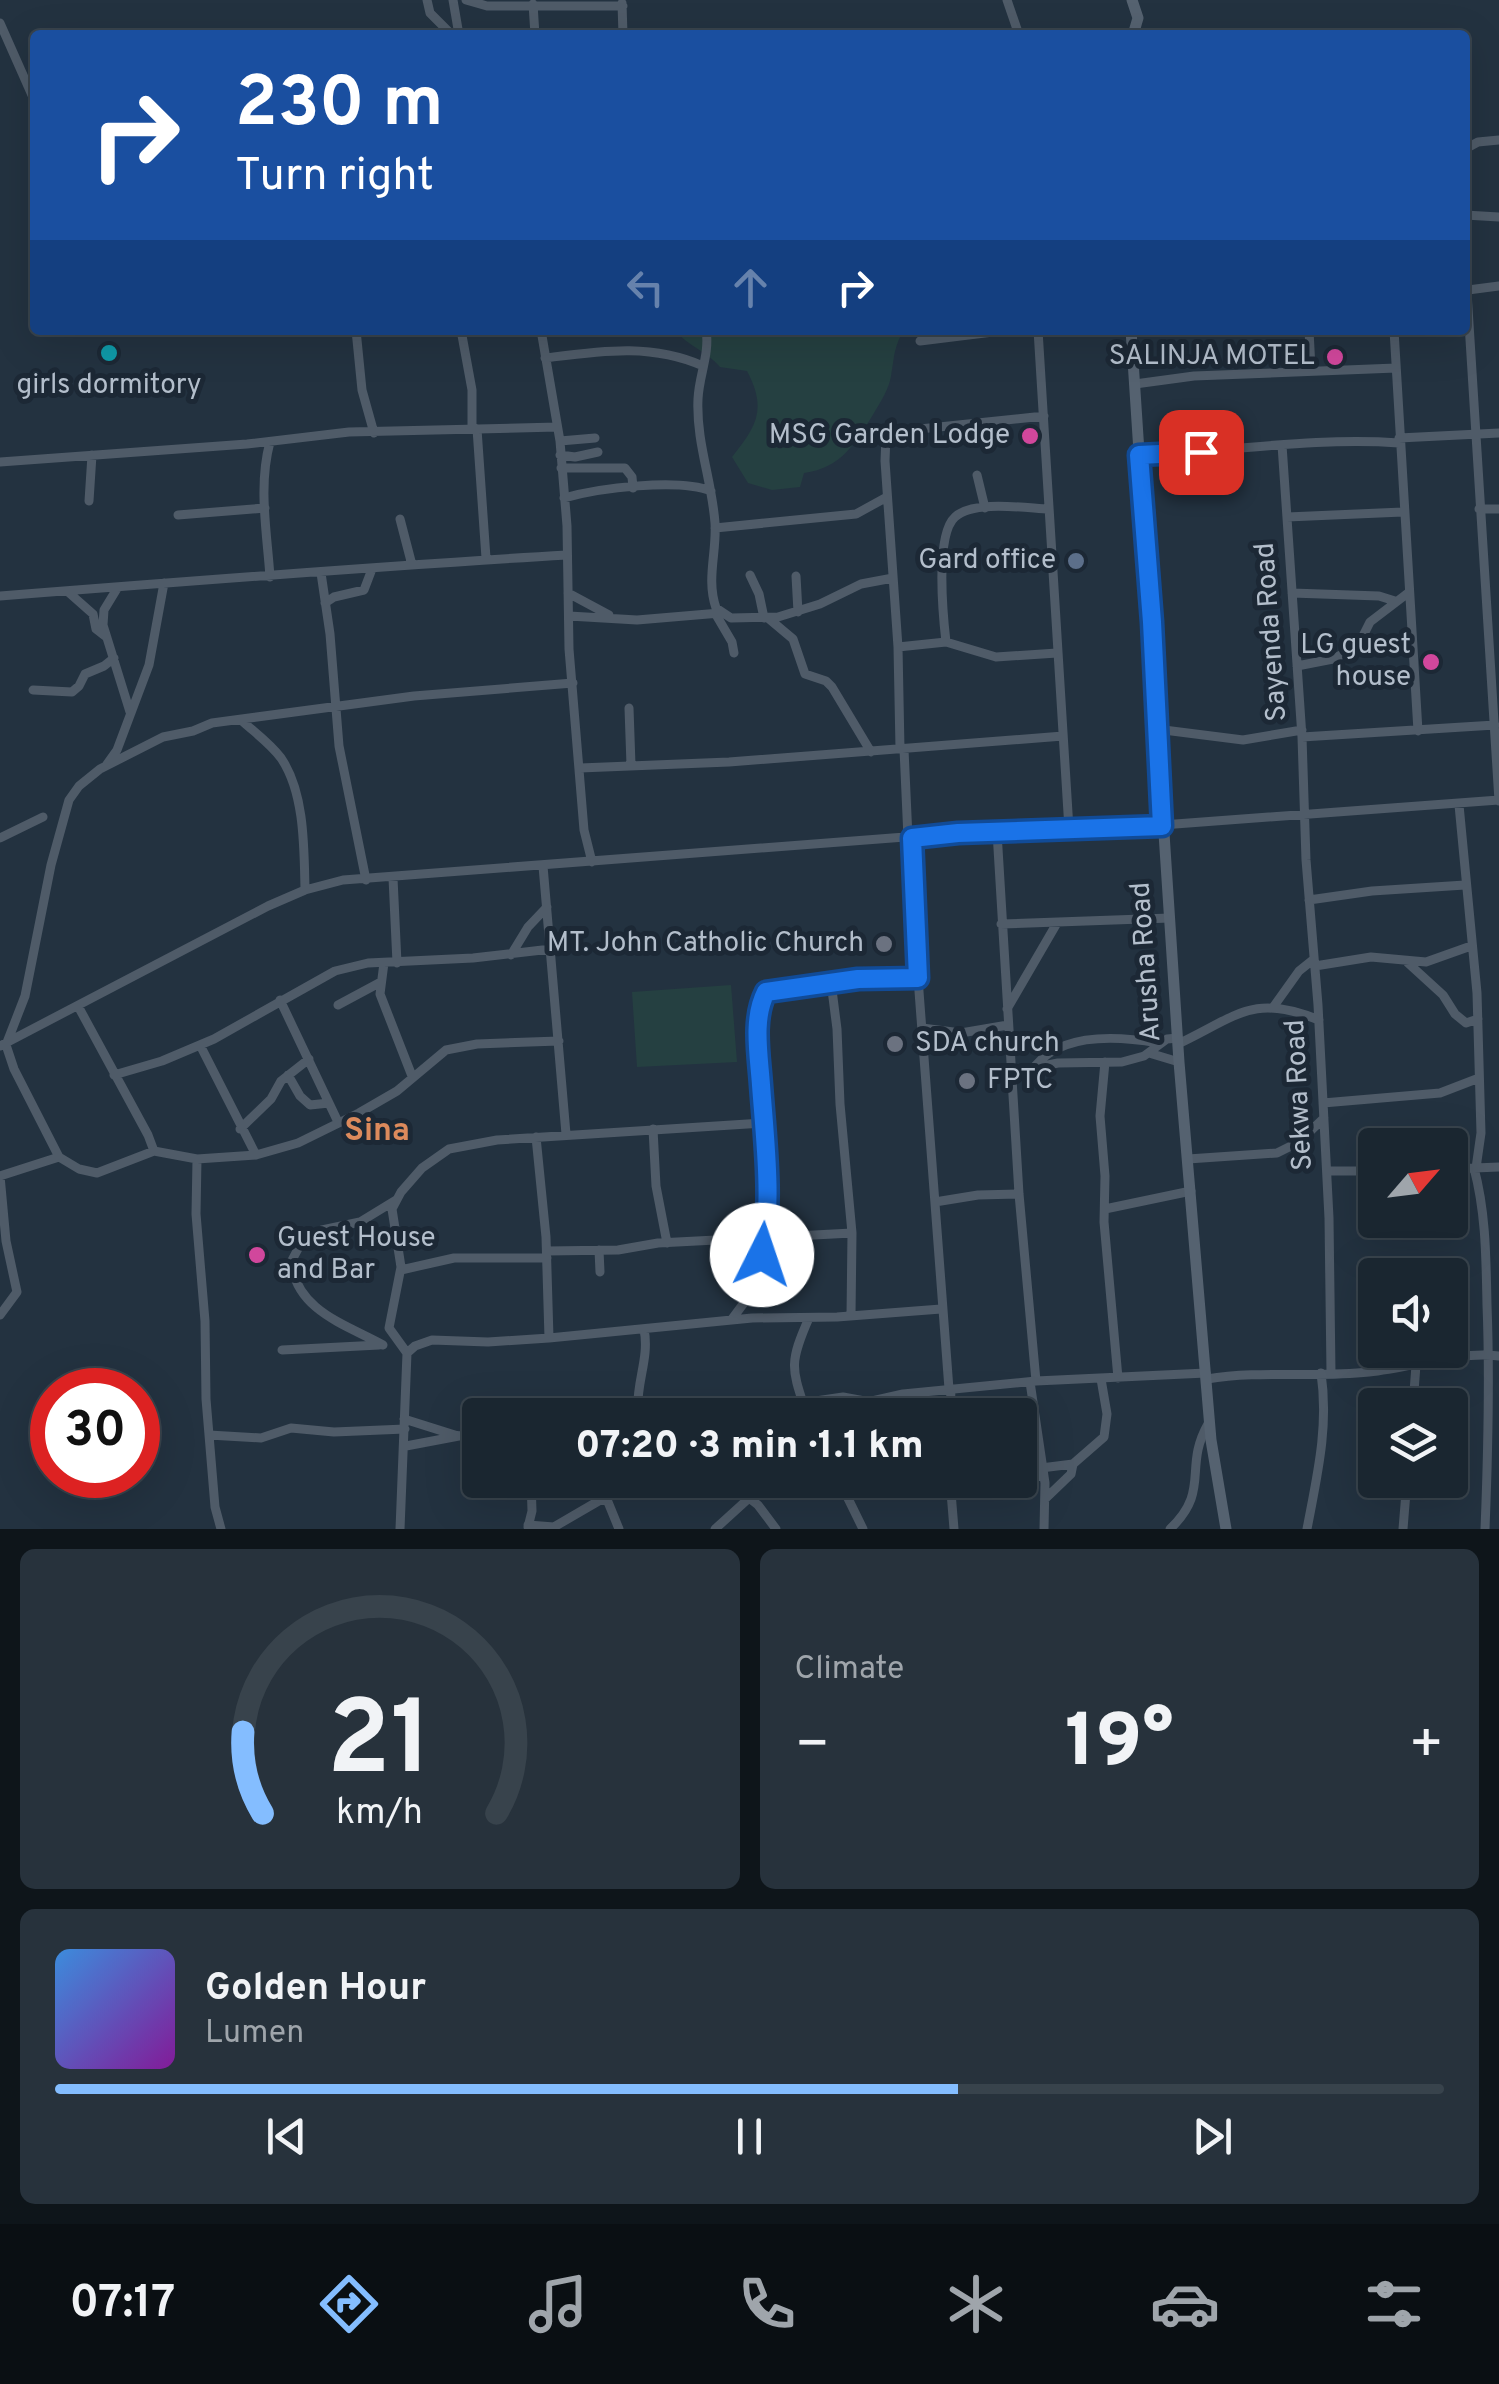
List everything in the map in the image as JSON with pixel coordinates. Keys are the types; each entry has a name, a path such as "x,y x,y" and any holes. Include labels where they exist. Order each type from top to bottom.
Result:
{"main road":[{"path":"1132,0 1138,18 1135,30"},
{"name":"Arusha Road","path":"1132,335 1178,1042 1210,1422 1226,1529"}],"street":[{"path":"426,0 430,13 451,30"},
{"path":"453,0 456,30"},
{"path":"466,0 487,6 622,3 623,30"},
{"path":"1007,0 1017,30"},
{"path":"533,4 535,30"},
{"path":"0,23 30,91"},
{"path":"1470,146 1499,140"},
{"path":"1470,215 1499,217"},
{"path":"1470,290 1499,286"},
{"path":"3,1046 305,890 344,880 1499,800 1470,332"},
{"path":"356,335 362,390 374,432"},
{"path":"462,335 472,390 486,558"},
{"path":"542,335 560,440 572,683 584,830 592,862"},
{"path":"707,335 698,430 716,528 711,584 734,652"},
{"path":"920,342 972,335"},
{"path":"1040,335 1069,829"},
{"path":"1309,335 1311,369"},
{"path":"1394,335 1418,731"},
{"path":"545,358 637,350 678,355 704,366"},
{"path":"1135,384 1194,376 1396,368"},
{"path":"950,1398 884,446 887,433 1044,416"},
{"path":"0,462 374,432 557,428"},
{"path":"1139,455 1499,434"},
{"path":"560,440 596,438"},
{"path":"270,442 264,469 270,576"},
{"name":"Sayenda Road","path":"1282,445 1306,816"},
{"path":"560,454 576,457 598,452"},
{"path":"90,501 92,455"},
{"path":"561,468 624,468 629,470 633,488"},
{"path":"976,476 985,508"},
{"path":"564,498 597,490 633,488 694,486 711,491"},
{"path":"716,528 856,514 887,496"},
{"path":"946,642 943,564 948,527 958,514 1005,506 1049,510"},
{"path":"178,515 265,508"},
{"path":"1480,509 1499,509"},
{"path":"1287,516 1403,512"},
{"path":"400,519 412,565"},
{"path":"0,596 567,555"},
{"path":"325,604 364,590 372,568"},
{"path":"321,574 340,756 366,880"},
{"path":"750,576 766,618 793,639 805,674 832,687 871,752"},
{"path":"796,576 798,612"},
{"path":"569,616 637,620 718,613 736,618 766,618 798,612 860,584 893,578"},
{"path":"1485,579 1499,578"},
{"path":"106,766 118,750 156,639 164,583"},
{"path":"118,586 104,610 105,636 130,712"},
{"path":"67,591 92,614 94,626 105,636"},
{"path":"568,592 614,618"},
{"path":"1292,593 1380,596 1395,601"},
{"path":"1297,666 1334,659 1358,646 1370,622 1408,594"},
{"path":"898,647 946,642 996,657 1057,653"},
{"path":"33,690 72,692 85,674 114,658"},
{"path":"3,1046 26,996 51,865 69,800 79,786 106,766 176,732 241,720 414,696 572,683"},
{"path":"628,708 631,765"},
{"path":"1156,729 1243,740 1302,733 1418,731 1496,719"},
{"path":"241,720 272,747 291,780 297,802 305,890"},
{"path":"580,768 871,752 1062,736"},
{"path":"1459,805 1478,1019 1480,1133 1475,1168 1483,1206 1494,1356 1494,1467 1486,1529"},
{"name":"Sekwa Road","path":"1306,816 1326,1172 1325,1415 1307,1529"},
{"path":"0,838 42,817"},
{"path":"997,832 1019,1194 1045,1499 1044,1529"},
{"path":"543,866 566,1134"},
{"path":"392,878 397,963"},
{"path":"1309,900 1465,885"},
{"path":"512,955 528,927 547,907"},
{"path":"1001,924 1170,918"},
{"path":"1007,1009 1057,923"},
{"path":"1274,1006 1300,971 1315,962 1371,956 1406,962 1440,959 1471,946"},
{"path":"114,1075 200,1045 335,971 368,963 550,950"},
{"path":"1406,962 1443,995 1460,1020 1466,1023 1478,1019"},
{"path":"384,963 379,983 384,1006 412,1076"},
{"path":"732,1320 758,1284 764,1240 758,1040 763,996 771,989 831,982 918,978"},
{"path":"831,982 838,1028 840,1104 852,1233 851,1316"},
{"path":"338,1005 379,983"},
{"path":"280,1000 338,1122"},
{"path":"78,1006 154,1151"},
{"path":"1034,1068 1053,1048 1116,1039 1178,1042 1245,1010 1274,1006 1319,1020"},
{"path":"922,1028 960,1033 1008,1026"},
{"path":"3,1046 59,1157 97,1174 154,1151 197,1159 256,1155 298,1142 397,1090 446,1050 558,1041"},
{"path":"1149,1054 1158,1044"},
{"path":"200,1045 256,1155"},
{"path":"1013,1072 1081,1062 1122,1062 1149,1054 1180,1062"},
{"path":"240,1129 271,1099 281,1081 309,1059"},
{"path":"1105,1062 1100,1116 1107,1280 1118,1378"},
{"path":"288,1076 310,1105 330,1103"},
{"path":"1323,1103 1418,1096 1463,1087 1479,1078"},
{"path":"1188,1159 1277,1153 1299,1142 1324,1118"},
{"path":"400,1529 407,1353 396,1341 389,1321 401,1270 392,1208 422,1168 449,1149 536,1137 763,1123"},
{"path":"652,1129 655,1181 667,1243"},
{"path":"536,1137 547,1254 549,1338"},
{"path":"0,1315 18,1292 6,1241 0,1176 59,1157"},
{"path":"197,1159 196,1214 209,1435 221,1529"},
{"path":"1468,1168 1499,1167"},
{"path":"1326,1172 1358,1172"},
{"path":"1105,1209 1191,1191"},
{"path":"934,1202 1019,1194"},
{"path":"383,1345 316,1310 304,1298 292,1262 299,1247 322,1230 360,1222 396,1200"},
{"path":"401,1270 469,1256 852,1233"},
{"path":"600,1250 600,1272"},
{"path":"1486,1253 1499,1253"},
{"path":"407,1353 432,1340 488,1342 732,1320 941,1309"},
{"path":"800,1398 795,1387 795,1354 809,1318"},
{"path":"637,1398 647,1356 644,1329"},
{"path":"282,1350 396,1341"},
{"path":"1468,1359 1494,1356"},
{"path":"883,1398 1033,1382 1368,1372 1392,1368"},
{"path":"1037,1473 1073,1464 1104,1437 1107,1414 1101,1379"},
{"path":"1170,1529 1194,1498 1196,1452 1210,1422"},
{"path":"209,1435 261,1438 291,1428 334,1432 405,1424 458,1436"},
{"path":"406,1446 462,1435"},
{"path":"1045,1499 1071,1474 1073,1464"},
{"path":"531,1498 527,1527 554,1527 602,1499 608,1502 618,1529"},
{"path":"720,1527 749,1498 776,1529"},
{"path":"848,1498 863,1529"},
{"path":"951,1498 954,1529"},
{"path":"1403,1529 1406,1498"}],"green space":[{"path":"680,335 901,335 887,390 854,443 828,466 804,473 800,487 772,490 748,483 732,457 748,436 758,407 747,371 720,367"},
{"path":"731,985 737,1062 637,1067 632,992"}],"place":[{"name":"girls dormitory","path":"109,353"},
{"name":"SALINJA MOTEL","path":"1335,357"},
{"name":"MSG Garden Lodge","path":"1030,436"},
{"name":"Gard office","path":"1076,561"},
{"name":"LG guest house","path":"1431,662"},
{"name":"MT. John Catholic Church","path":"884,944"},
{"name":"SDA church","path":"895,1044"},
{"name":"FPTC","path":"967,1081"},
{"name":"Guest House and Bar","path":"257,1255"}],"district":[{"name":"Sina","path":"377,1132"}],"route":[{"path":"762,1255 766,1240 765,1174 758,1040 761,1002 766,992 858,979 918,978 912,838 1162,826 1139,455 1201,452"}]}
